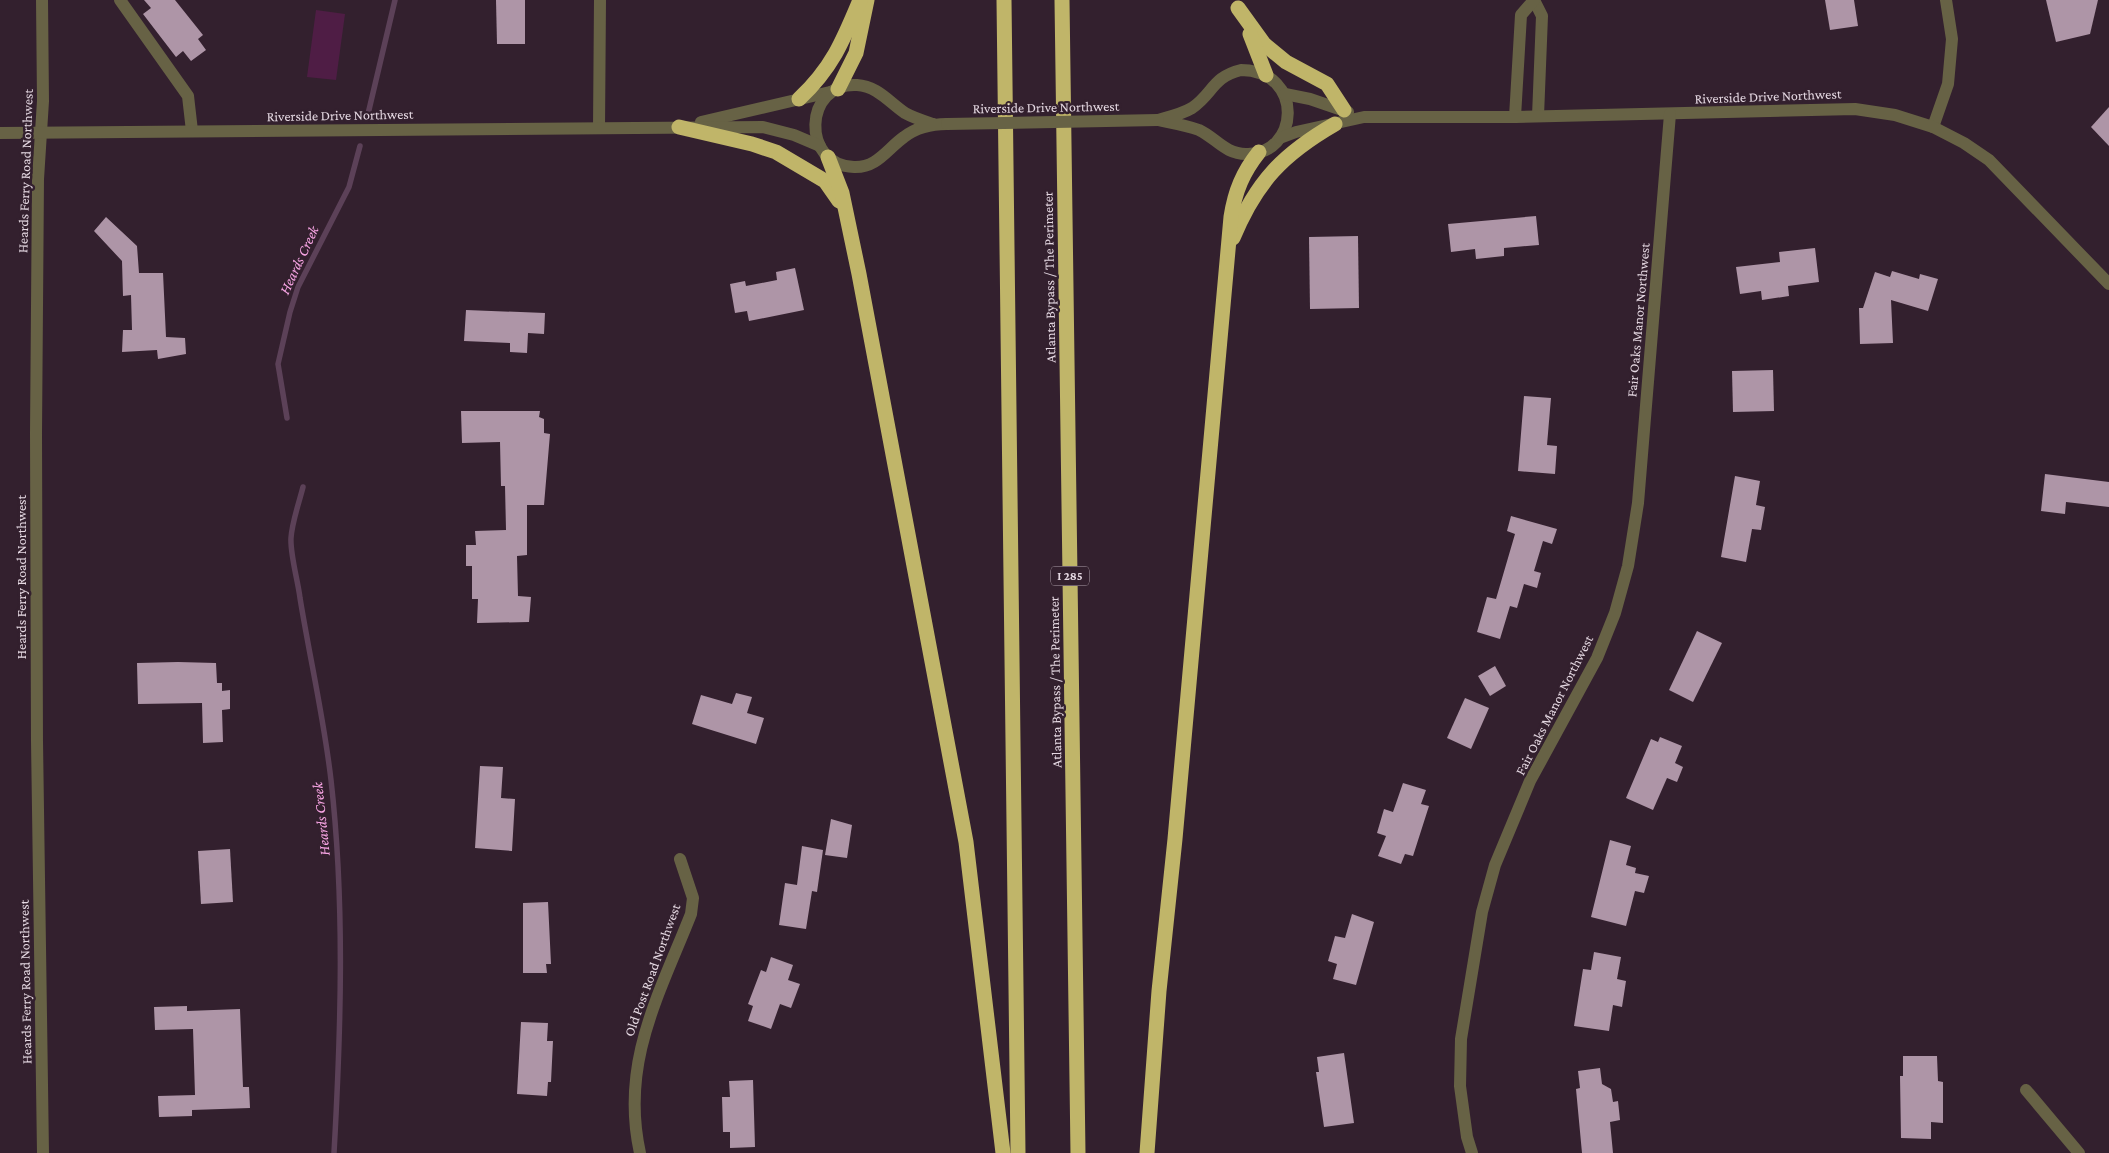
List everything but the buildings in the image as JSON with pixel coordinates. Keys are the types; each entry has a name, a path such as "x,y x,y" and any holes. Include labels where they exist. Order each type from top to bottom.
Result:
{"highway":[{"path":"799,99 818,82 832,62 860,0"},
{"path":"835,90 856,53 867,0"},
{"path":"1004,0 1018,1153"},
{"name":"Atlanta Bypass / The Perimeter","path":"1062,0 1078,1153"},
{"path":"1236,4 1266,75"},
{"path":"1236,4 1264,44 1286,62 1327,84 1344,110"},
{"path":"1227,254 1244,211 1261,184 1283,159 1335,124"},
{"path":"680,127 752,144 776,152 825,182 846,211"},
{"path":"824,152 842,193 859,274 966,842 1003,1153"},
{"path":"1147,1153 1159,990 1175,838 1227,254 1234,197 1240,179 1259,152"}],"street":[{"name":"Heards Ferry Road Northwest","path":"42,0 41,133 38,179 36,452 43,1153"},
{"path":"120,0 188,96 192,132"},
{"path":"598,128 600,0"},
{"path":"1515,117 1521,15 1534,0 1542,16 1538,116"},
{"path":"1933,127 1948,84 1952,39 1946,0"},
{"name":"Riverside Drive Northwest","path":"1158,120 1193,107 1218,79 1229,73 1253,70 1266,75"},
{"path":"1266,75 1274,80 1284,94 1288,108 1288,117 1280,138"},
{"name":"Riverside Drive Northwest","path":"680,127 856,84 868,86 879,92 906,114 933,124"},
{"path":"824,152 815,135 814,123 817,111 823,100 835,90"},
{"name":"Riverside Drive Northwest","path":"1284,94 1364,117"},
{"name":"Riverside Drive Northwest","path":"0,133 763,127 794,135 824,152 840,164 853,167 872,163 904,137 917,129 933,124 1158,120 1202,131 1226,150 1237,154 1248,154 1269,148 1280,138 1296,132 1364,117 1515,117 1855,109 1895,115 1933,127 1964,143 1989,160 2109,284"},
{"name":"Fair Oaks Manor Northwest","path":"1472,1153 1467,1137 1460,1086 1461,1039 1482,912 1495,865 1530,781 1597,658 1615,613 1628,566 1638,503 1670,114"},
{"name":"Old Post Road Northwest","path":"640,1153 634,1094 636,1063 644,1033 690,914 693,898 680,859"},
{"path":"2026,1090 2078,1153"}],"shaded area":[{"path":"316,10 345,14 336,80 307,77"}],"waterway":[{"name":"Heards Creek","path":"368,114 395,0"},
{"name":"Heards Creek","path":"287,418 278,364 290,312 298,287 349,187 360,146"},
{"name":"Heards Creek","path":"303,487 293,526 291,544 328,757 338,873 340,1013 334,1153"}]}
